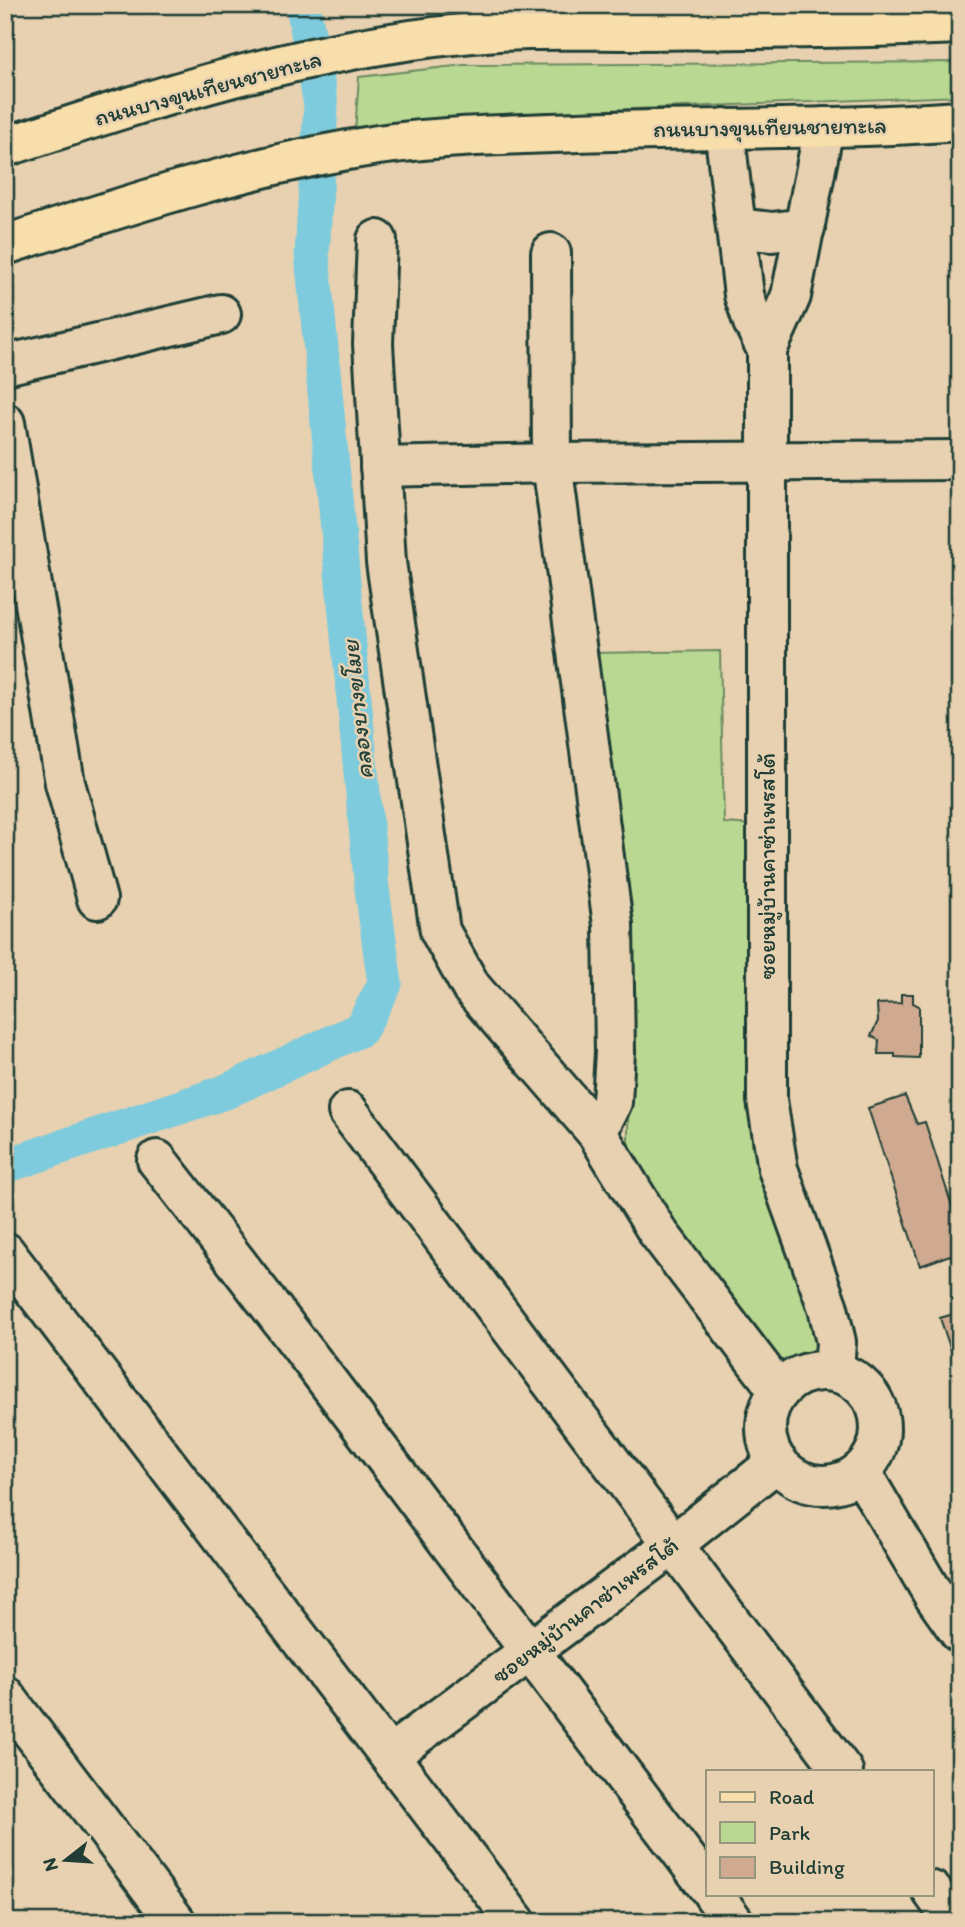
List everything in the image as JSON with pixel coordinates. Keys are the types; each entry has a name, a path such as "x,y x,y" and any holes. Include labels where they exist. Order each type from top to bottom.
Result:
{"main road":[{"name":"ถนนบางขุนเทียนชายทะเล","path":"5,147 160,97 265,67 390,42 464,34 525,32 960,24"},
{"name":"ถนนบางขุนเทียนชายทะเล","path":"5,245 130,204 263,168 378,145 476,135 960,121"}],"street":[{"name":"ซอยหมู่บ้านคาซ่าเพรสโต้","path":"824,127 791,296 767,350 767,1100 778,1169 828,1308 836,1342 834,1371"},
{"name":"ซอยหมู่บ้านคาซ่าเพรสโต้","path":"723,128 744,295 753,322 767,350"},
{"path":"737,228 772,232 805,228"},
{"path":"377,240 373,344 386,562 440,931 471,987 597,1133 657,1231 779,1391"},
{"path":"551,253 552,463 613,925 615,1052 612,1102 597,1133"},
{"path":"5,365 221,314"},
{"path":"5,423 65,783 97,899"},
{"path":"380,467 960,460"},
{"path":"348,1111 841,1770"},
{"path":"157,1160 269,1302 529,1653 706,1884"},
{"path":"5,1252 516,1922"},
{"path":"811,1371 834,1371 849,1376 864,1387 876,1402 881,1421 880,1440 873,1457 861,1472 845,1482 826,1486 807,1484 790,1476 777,1462 768,1445 766,1426 770,1407 779,1391 794,1378 811,1371"},
{"name":"ซอยหมู่บ้านคาซ่าเพรสโต้","path":"390,1755 674,1544 777,1462"},
{"path":"861,1472 934,1596 960,1633"},
{"path":"5,1696 176,1922"},
{"path":"934,1894 954,1922"},
{"path":"714,1896 734,1922"}],"green space":[{"path":"960,62 960,96 506,114 355,131 359,77 464,65"},
{"path":"720,651 724,823 752,825 752,1146 817,1316 819,1344 813,1358 793,1366 778,1366 638,1180 628,1142 629,1035 590,653"}],"building":[{"path":"901,994 913,994 913,1003 919,1006 919,1058 878,1054 879,1040 871,1036 878,1021 877,1004 901,1003"},
{"path":"905,1096 917,1124 925,1122 958,1225 955,1227 960,1240 960,1256 953,1259 950,1255 920,1266 868,1108"},
{"path":"960,1312 960,1377 940,1318"}],"waterway":[{"name":"คลองบางขโมย","path":"5,1166 225,1092 361,1029 385,984 372,889 312,254 321,105 303,5"}]}
